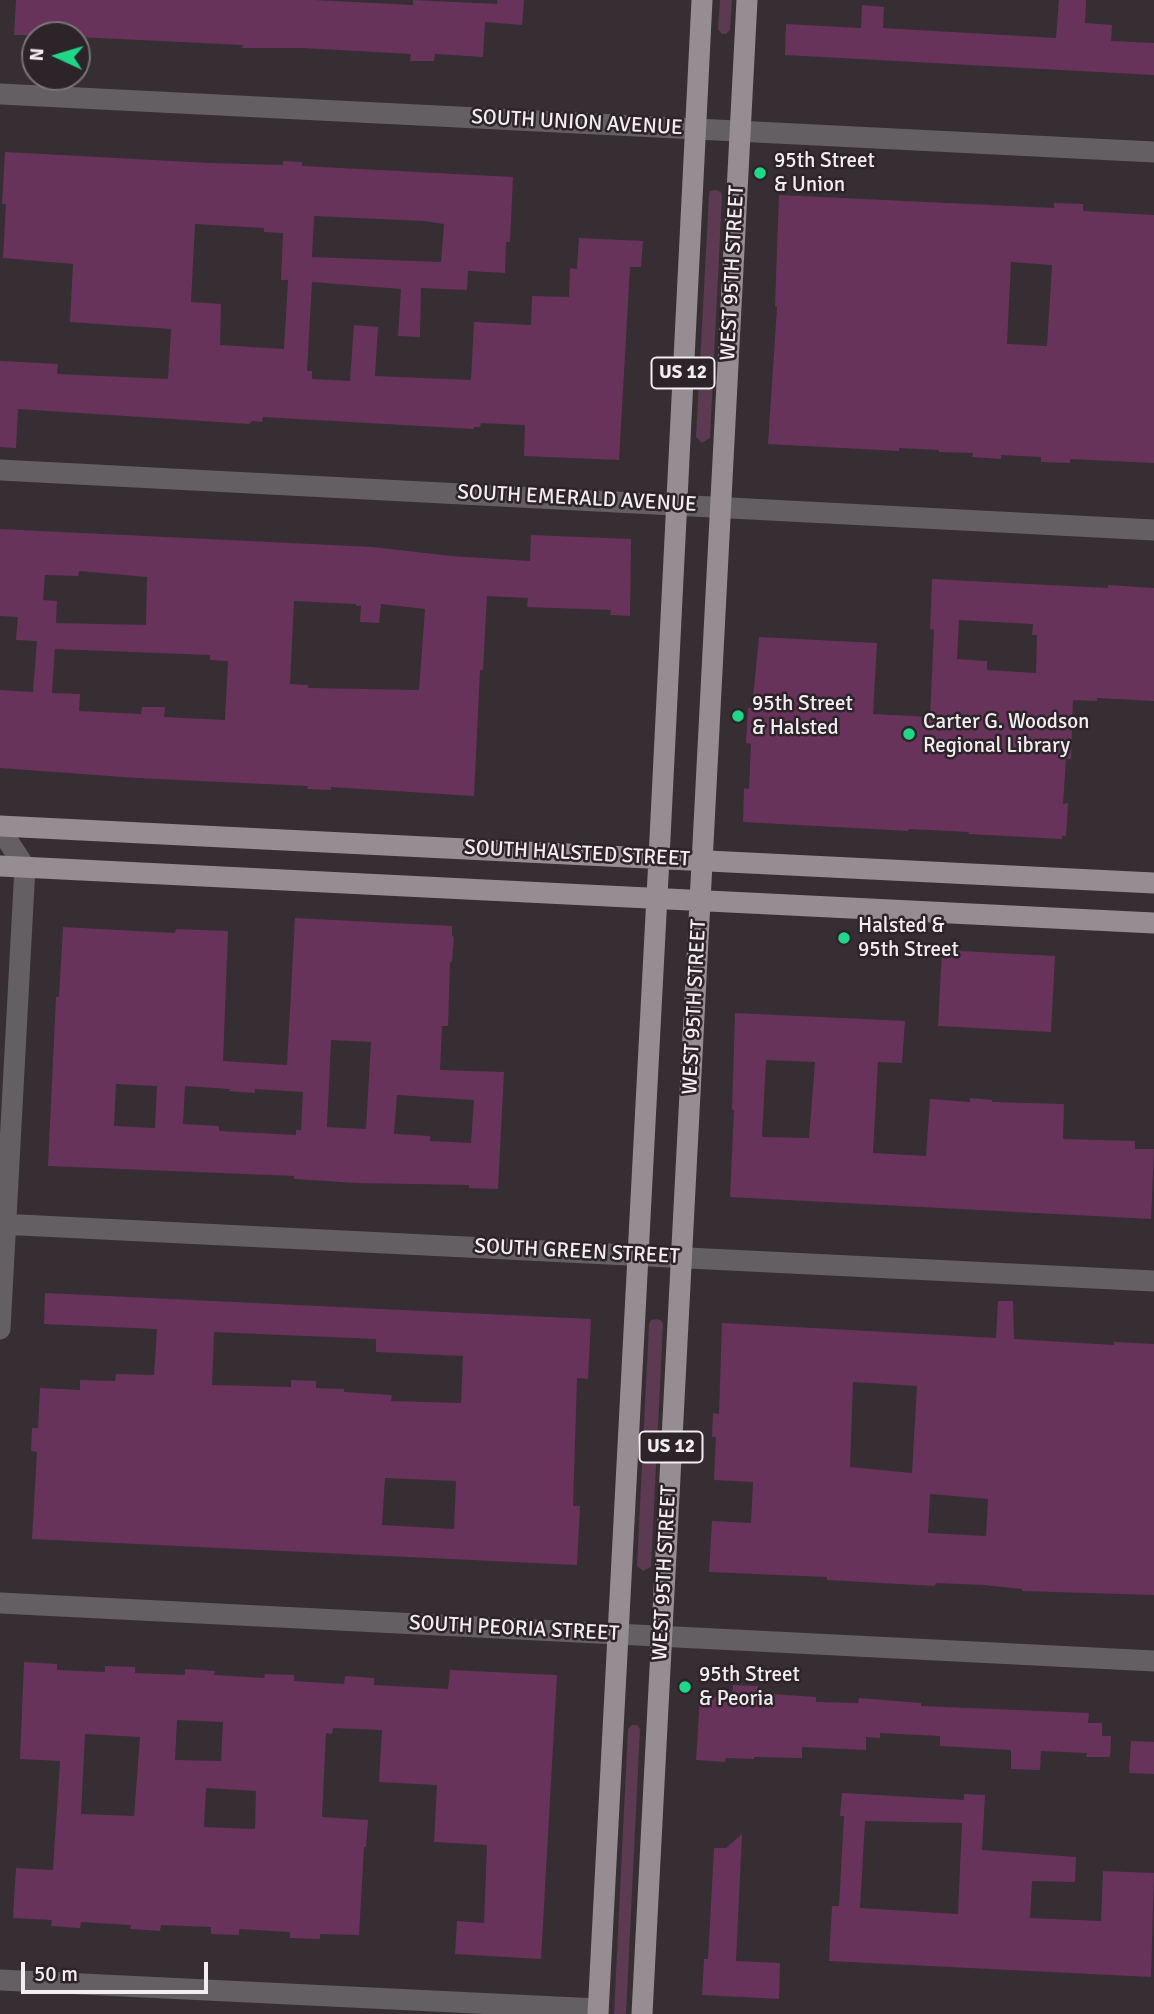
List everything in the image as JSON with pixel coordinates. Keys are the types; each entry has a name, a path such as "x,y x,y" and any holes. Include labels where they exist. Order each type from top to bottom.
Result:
{"main road":[{"name":"WEST 95TH STREET","path":"598,2011 702,0"},
{"name":"WEST 95TH STREET","path":"642,2014 747,0"},
{"name":"SOUTH HALSTED STREET","path":"0,827 1154,883"},
{"name":"SOUTH HALSTED STREET","path":"0,866 1154,923"}],"street":[{"name":"SOUTH UNION AVENUE","path":"0,94 1154,152"},
{"name":"SOUTH EMERALD AVENUE","path":"0,470 1154,530"},
{"path":"0,827 25,867 3,1224 0,1329"},
{"name":"SOUTH GREEN STREET","path":"3,1224 1154,1281"},
{"name":"SOUTH PEORIA STREET","path":"0,1603 1154,1661"},
{"path":"0,1980 598,2011"}],"shaded area":[{"path":"720,0 732,0 730,30 726,34 722,34 718,29"},
{"path":"710,191 721,192 722,196 710,438 702,443 696,437 709,195"},
{"path":"651,1320 662,1321 663,1325 651,1567 643,1571 637,1566 649,1324"},
{"path":"637,1725 640,1729 626,2014 614,2014 628,1729"}],"building":[{"path":"16,0 314,0 413,5 413,0 497,4 497,0 524,0 522,25 485,22 483,57 435,54 434,61 410,61 411,54 302,48 242,48 243,45 91,38 91,21 21,21 21,35 14,35"},
{"path":"1059,0 1086,0 1085,23 1112,25 1111,41 1154,43 1154,75 785,55 786,24 861,28 862,5 884,7 883,28 1056,38"},
{"path":"5,152 210,163 283,165 283,161 302,162 302,166 513,177 510,242 506,242 505,273 468,271 467,290 421,288 420,337 398,336 401,289 312,282 307,371 312,371 312,379 350,381 354,325 378,327 375,376 471,380 474,322 531,325 532,296 569,297 570,268 577,269 579,238 643,241 641,267 630,267 619,460 524,456 525,425 481,423 480,427 474,429 263,417 262,422 252,421 249,424 18,409 16,448 0,447 0,361 58,364 57,374 168,379 171,329 70,322 73,264 3,258 6,204 2,204","holes":["314,216 444,224 441,262 312,257","195,224 264,228 264,232 283,233 281,280 288,280 284,349 220,345 221,304 191,302"]},
{"path":"779,195 1054,208 1054,203 1083,204 1083,211 1154,215 1154,463 1070,459 1070,463 1041,462 1041,457 1001,455 1001,459 972,457 973,453 939,450 899,448 899,451 768,444","holes":["1011,262 1052,265 1047,346 1007,344"]},
{"path":"0,529 373,547 530,561 531,535 631,539 630,616 610,615 611,610 527,607 528,598 487,596 483,670 480,670 474,796 331,787 331,790 307,789 308,786 0,768 0,690 33,692 37,641 16,640 18,617 0,616","holes":["79,571 147,577 146,625 56,623 57,601 43,600 45,575 78,576","294,601 356,604 361,606 360,622 379,623 381,604 425,609 419,690 308,688 308,685 290,684","55,649 210,655 210,660 228,661 225,720 164,717 165,707 142,707 141,714 79,711 80,694 52,693"]},
{"name":"Carter G. Woodson Regional Library","path":"932,579 1154,588 1154,701 1097,698 1097,701 1073,700 1071,759 1066,759 1063,804 1068,803 1066,836 1062,836 1062,839 743,822 744,788 749,789 751,744 746,743 748,708 752,708 759,637 877,643 873,714 930,717 934,630 930,629","holes":["959,620 1033,624 1032,635 1037,635 1036,673 987,670 987,661 957,659"]},
{"path":"295,918 452,926 454,937 450,963 448,1026 442,1026 440,1070 504,1072 498,1189 469,1188 469,1185 294,1179 294,1176 48,1166 56,997 59,997 63,927 175,933 176,929 228,931 223,1061 287,1065","holes":["331,1040 371,1042 366,1129 327,1127","116,1084 157,1086 155,1128 114,1126","185,1086 255,1093 255,1089 303,1092 301,1130 296,1130 296,1135 219,1131 219,1126 183,1124","397,1095 474,1100 471,1143 430,1141 430,1136 394,1134"]},
{"path":"942,950 1055,956 1051,1032 938,1026"},
{"path":"735,1013 905,1021 902,1063 878,1062 873,1153 926,1156 930,1099 970,1102 970,1098 992,1102 1064,1104 1063,1139 1135,1141 1135,1149 1154,1149 1151,1219 730,1197","holes":["766,1060 815,1062 809,1138 762,1137"]},
{"path":"45,1293 591,1319 588,1379 577,1378 573,1506 580,1506 577,1565 32,1539 37,1452 31,1451 32,1428 38,1428 40,1388 80,1390 80,1380 115,1381 116,1374 154,1375 157,1329 44,1324","holes":["214,1332 376,1339 376,1352 463,1356 461,1403 391,1401 392,1395 316,1388 316,1381 291,1380 291,1387 212,1385","385,1478 456,1481 454,1529 382,1525"]},
{"path":"998,1301 1013,1301 1014,1339 1114,1345 1114,1342 1154,1344 1154,1595 1022,1591 984,1585 936,1583 935,1586 827,1580 827,1577 709,1572 712,1521 751,1523 753,1482 714,1480 716,1437 712,1437 713,1413 719,1414 722,1323 996,1338","holes":["853,1382 917,1386 912,1473 850,1467","930,1494 988,1499 986,1536 928,1533"]},
{"path":"24,1662 57,1664 57,1670 105,1672 105,1666 135,1667 135,1673 185,1675 185,1669 215,1671 214,1675 264,1678 265,1674 294,1675 294,1681 344,1684 345,1676 374,1678 374,1685 448,1689 450,1670 557,1675 541,1959 455,1954 457,1921 484,1923 487,1845 434,1842 437,1785 379,1782 382,1730 333,1728 332,1734 326,1733 322,1817 368,1820 359,1935 320,1934 320,1939 290,1938 290,1932 239,1929 239,1935 211,1934 211,1927 161,1925 160,1931 130,1929 131,1925 81,1922 80,1928 51,1926 52,1920 13,1918 16,1868 53,1870 60,1761 20,1759","holes":["177,1720 223,1722 221,1761 175,1760","85,1734 140,1737 134,1816 81,1814","206,1788 256,1791 255,1829 204,1827"]},
{"path":"733,1685 758,1686 757,1693 816,1697 816,1702 858,1703 859,1698 921,1703 921,1706 1089,1713 1088,1723 1102,1723 1102,1736 1111,1736 1110,1757 1041,1751 1040,1770 1011,1769 1011,1750 940,1746 940,1736 880,1733 880,1738 866,1737 866,1750 802,1747 802,1758 726,1758 725,1762 696,1760 700,1696 732,1698"},
{"path":"1131,1741 1154,1742 1154,1774 1129,1773"},
{"path":"842,1793 964,1800 964,1794 985,1795 982,1850 1076,1857 1075,1882 1032,1881 1030,1918 1101,1921 1103,1871 1154,1873 1151,1977 829,1961 832,1906 839,1906 844,1816 840,1816","holes":["865,1821 962,1823 958,1914 860,1908"]},
{"path":"742,1834 736,1961 780,1963 779,1999 702,1995 704,1959 708,1959 714,1848 726,1848"}],"place":[{"name":"95th Street & Union","path":"760,173"},
{"name":"95th Street & Halsted","path":"738,716"},
{"name":"Carter G. Woodson Regional Library","path":"909,734"},
{"name":"Halsted & 95th Street","path":"844,938"},
{"name":"95th Street & Peoria","path":"685,1687"}]}
